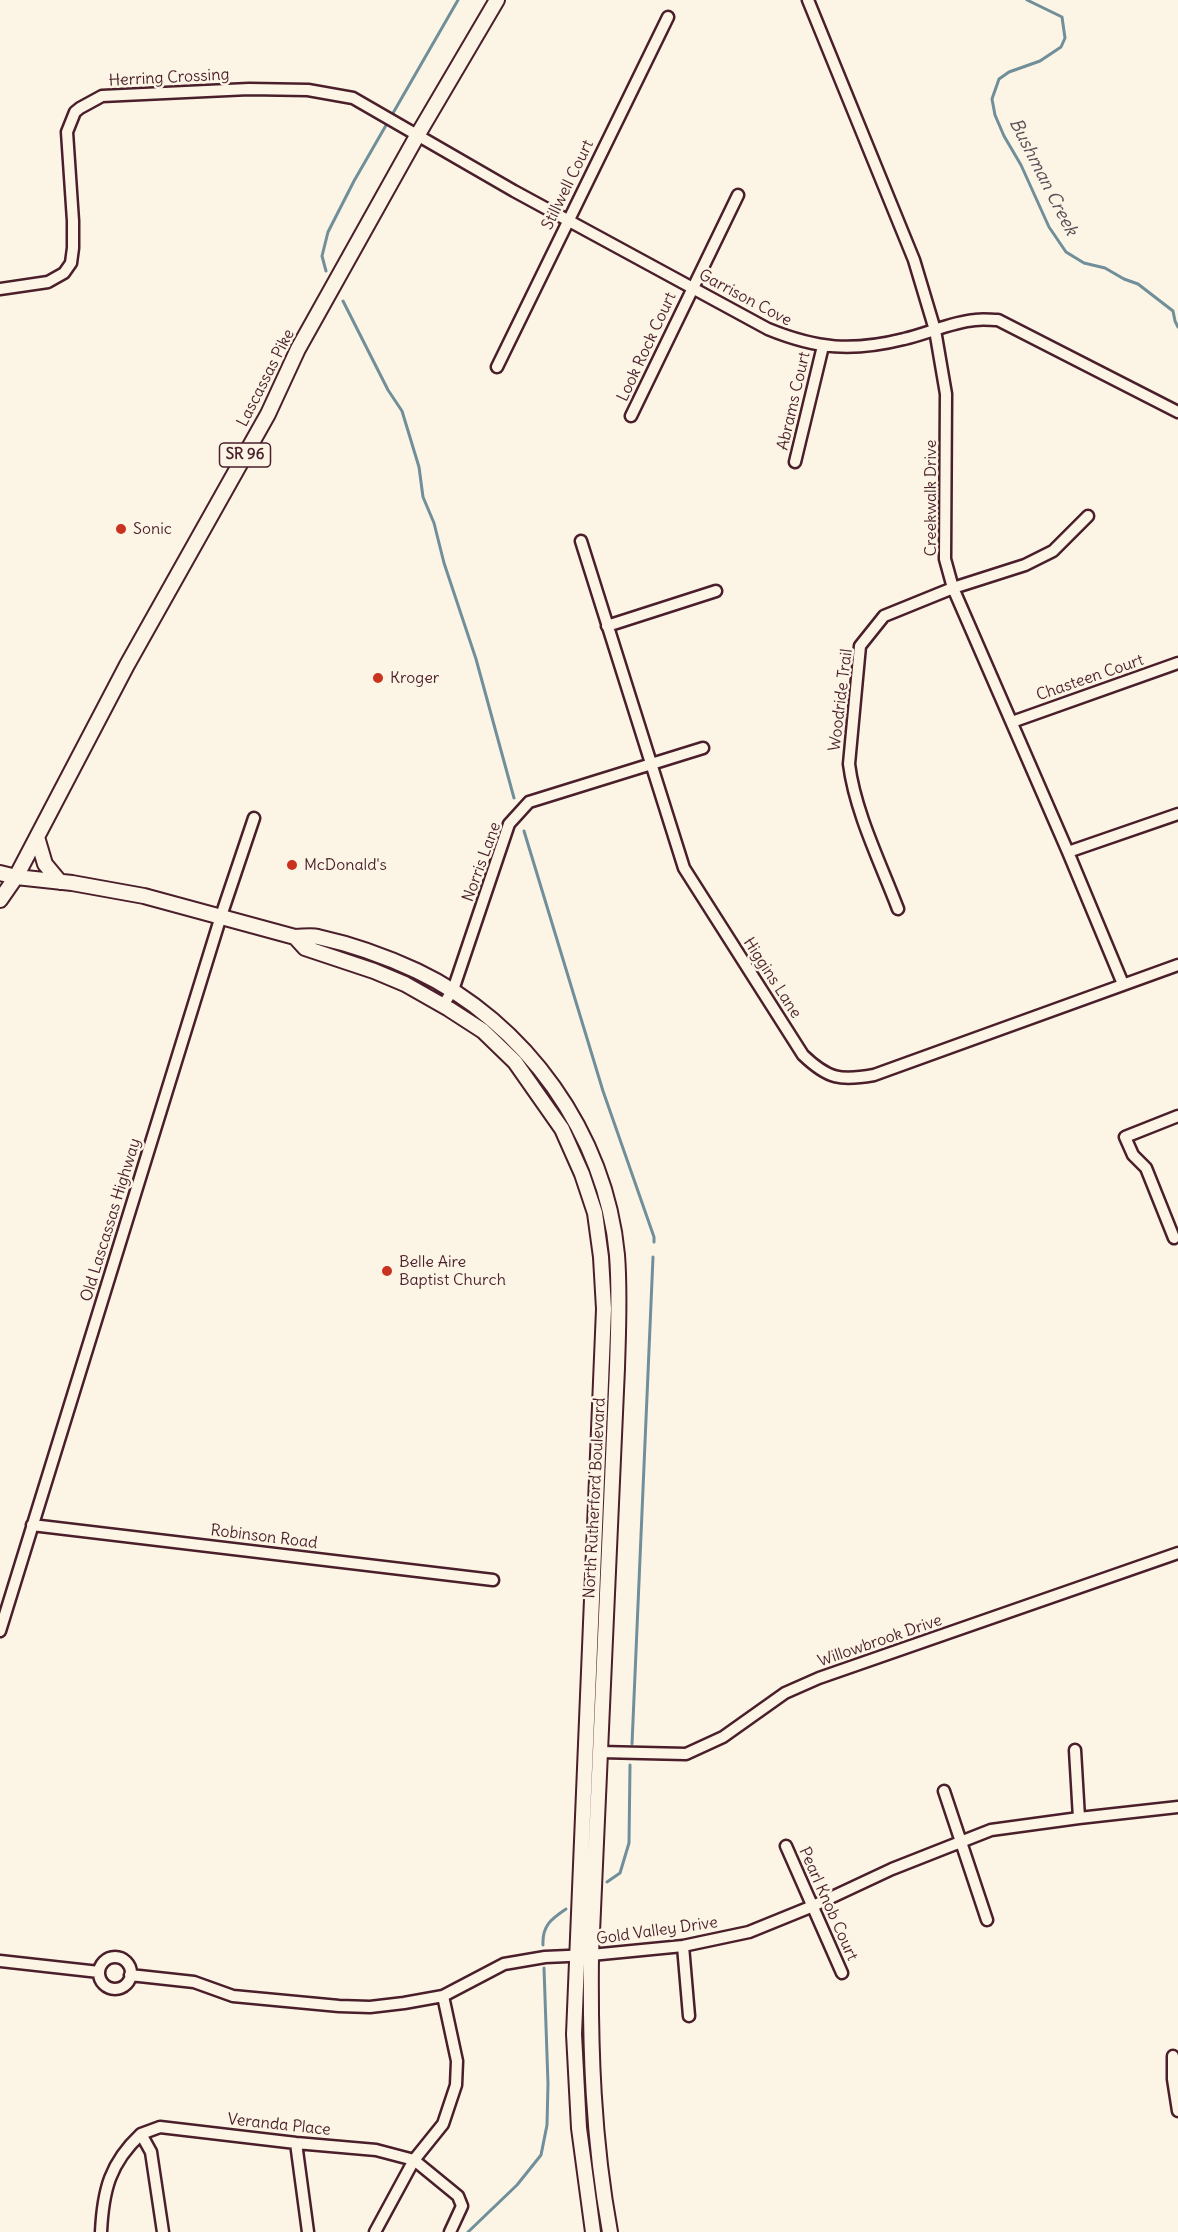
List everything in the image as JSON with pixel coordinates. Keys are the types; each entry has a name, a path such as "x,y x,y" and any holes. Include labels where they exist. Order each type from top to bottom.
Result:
{"main road":[{"name":"Lascassas Pike","path":"0,900 16,878 127,665 268,414 298,349 417,136 497,0"},
{"path":"37,837 45,864 60,882"},
{"path":"0,873 16,878"},
{"path":"0,881 16,878"},
{"name":"North Rutherford Boulevard","path":"16,878 60,882 144,896 295,937 316,936 398,962 453,990 516,1041 548,1078 574,1119 587,1147 610,1212 617,1254 618,1309 591,1955 590,2037 594,2109 610,2232"},
{"name":"North Rutherford Boulevard","path":"295,937 304,948 374,971 405,984 483,1031 515,1062 562,1129 582,1174 595,1213 601,1257 604,1309 574,2034 584,2170 593,2232"},
{"path":"590,2214 606,2211"}],"street":[{"name":"Creekwalk Drive","path":"808,0 914,260 934,330 946,394 945,559 953,588 1123,984"},
{"name":"Stillwell Court","path":"497,367 668,17"},
{"name":"Herring Crossing","path":"0,289 48,282 64,273 71,263 73,221 67,132 75,112 102,96 249,89 308,90 353,98 417,136"},
{"name":"Garrison Cove","path":"417,136 768,330 799,342 823,346 862,347 904,339 975,320 998,320 1178,412"},
{"name":"Look Rock Court","path":"631,416 738,195"},
{"name":"Abrams Court","path":"795,462 823,346"},
{"name":"Woodride Trail","path":"898,909 850,777 849,764 860,646 884,616 953,588 1025,565 1053,551 1088,516"},
{"name":"Higgins Lane","path":"581,541 684,868 803,1055 820,1071 847,1080 874,1075 1178,965"},
{"path":"607,626 716,591"},
{"name":"Chasteen Court","path":"1012,722 1178,663"},
{"name":"Norris Lane","path":"443,1005 453,990 509,824 529,802 703,748"},
{"path":"1068,852 1178,814"},
{"name":"Old Lascassas Highway","path":"0,1631 221,916 254,818"},
{"path":"1174,1238 1146,1168 1133,1155 1125,1137 1178,1116"},
{"name":"Robinson Road","path":"32,1525 493,1580"},
{"name":"Willowbrook Drive","path":"600,1752 686,1754 723,1737 785,1693 819,1678 1178,1553"},
{"path":"1075,1749 1079,1818"},
{"path":"944,1791 987,1920"},
{"name":"Gold Valley Drive","path":"130,1975 194,1982 233,1996 339,2006 370,2007 443,1996 504,1964 545,1957 683,1946 749,1932 813,1906 892,1869 991,1830 1178,1807"},
{"name":"Pearl Knob Court","path":"786,1846 842,1973"},
{"path":"683,1946 689,2016"},
{"path":"117,1958 126,1962 130,1975 123,1987 112,1989 103,1983 99,1972 107,1959 117,1958"},
{"path":"0,1961 99,1972"},
{"path":"375,2232 414,2160 443,2124 456,2085 457,2061 443,1996"},
{"path":"1173,2056 1173,2079 1178,2111"},
{"name":"Veranda Place","path":"141,2134 160,2127 376,2150 414,2160"},
{"path":"101,2232 102,2209 112,2168 141,2134 151,2151 163,2232"},
{"path":"296,2143 309,2232"},
{"path":"414,2160 458,2196 462,2206 450,2232"}],"waterway":[{"path":"326,271 322,256 328,232 354,181 458,0"},
{"name":"Bushman Creek","path":"1027,0 1062,17 1065,38 1061,47 1040,61 1009,72 999,79 992,99 995,115 1004,136 1021,165 1049,227 1066,252 1084,263 1105,268 1138,284 1173,311 1178,327"},
{"path":"343,301 388,390 402,411 419,467 423,497 434,523 444,563 476,659 514,798"},
{"path":"524,831 603,1091 654,1242"},
{"path":"632,1744 653,1257"},
{"path":"607,1882 620,1873 629,1843 630,1765"},
{"path":"543,1945 544,1933 548,1924 566,1909"},
{"path":"468,2232 517,2185 541,2155 547,2125 548,2084 544,1968"}],"place":[{"name":"Sonic","path":"121,529"},
{"name":"Kroger","path":"378,678"},
{"name":"McDonald's","path":"292,865"},
{"name":"Belle Aire Baptist Church","path":"387,1271"}]}
